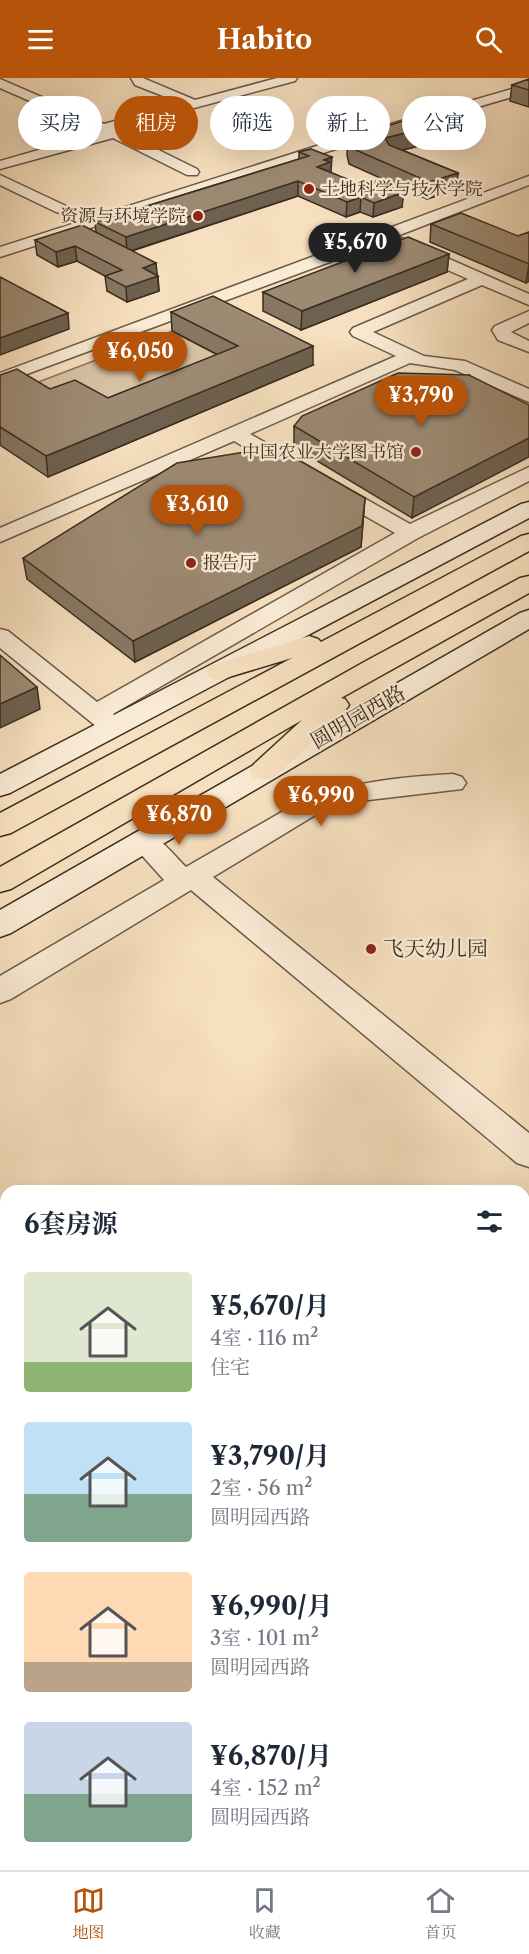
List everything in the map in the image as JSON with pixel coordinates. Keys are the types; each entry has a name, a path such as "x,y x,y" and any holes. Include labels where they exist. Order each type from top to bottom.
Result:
{"main road":[{"path":"0,826 529,541"},
{"name":"圆明园西路","path":"0,881 375,667 529,583"},
{"path":"219,672 371,625"},
{"path":"264,771 375,667"}],"street":[{"path":"137,78 140,82 174,96"},
{"path":"198,103 291,78"},
{"path":"0,83 108,131 192,172"},
{"path":"0,252 337,144 529,88"},
{"path":"0,97 20,92"},
{"path":"0,165 114,129"},
{"path":"0,178 61,209"},
{"path":"0,379 529,180"},
{"path":"384,236 529,300"},
{"path":"483,279 359,332 409,357 420,361 459,365 529,396"},
{"path":"529,316 501,330 504,336 529,347"},
{"path":"0,536 409,357"},
{"path":"234,433 410,533"},
{"path":"0,786 410,533 529,472"},
{"path":"105,720 219,672 529,509"},
{"name":"圆明园西路","path":"0,925 529,618"},
{"path":"0,636 105,720"},
{"path":"0,992 308,808 328,799 371,791 453,783"},
{"path":"143,841 529,1153"}],"shaded area":[{"path":"172,331 239,366 110,418 20,389"}],"building":[{"path":"529,79 529,90 512,85"},
{"path":"402,121 402,134 390,137 390,125"},
{"path":"390,145 458,173 429,182 356,150 390,150"},
{"path":"314,150 332,157 324,160 330,162 317,167 362,185 375,181 404,192 374,203 361,197 347,202 298,181 126,237 95,222 309,156 299,152"},
{"path":"461,213 518,236 529,232 529,264 431,224"},
{"path":"82,225 156,263 143,268 158,276 126,287 105,276 122,270 75,246 56,252 35,240"},
{"path":"408,237 449,254 302,311 263,292"},
{"path":"0,277 68,313 0,338"},
{"path":"213,296 313,346 46,456 0,427 0,375 17,369 50,389 75,380 108,398 238,346 171,312"},
{"name":"中国农业大学图书馆","path":"398,373 469,375 529,405 529,438 414,497 294,426 302,416"},
{"name":"报告厅","path":"276,447 365,498 362,526 133,641 23,558 177,463"},
{"path":"0,655 37,687 0,704"}],"place":[{"name":"土地科学与技术学院","path":"309,189"},
{"name":"资源与环境学院","path":"198,216"},
{"name":"中国农业大学图书馆","path":"416,452"},
{"name":"报告厅","path":"191,563"},
{"name":"飞天幼儿园","path":"371,949"}]}
